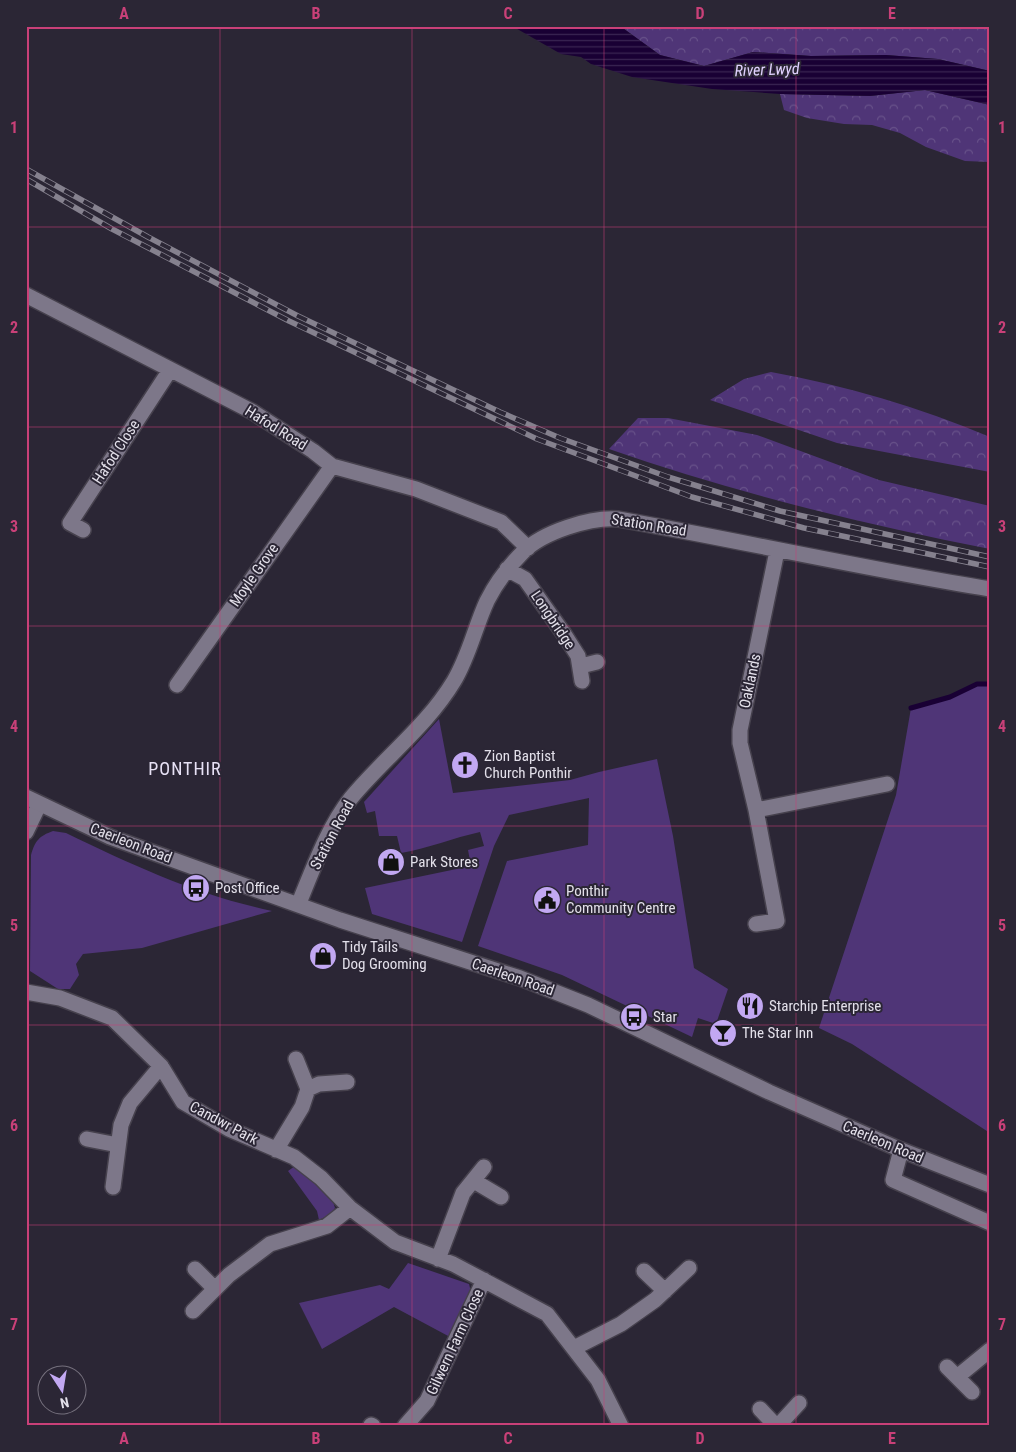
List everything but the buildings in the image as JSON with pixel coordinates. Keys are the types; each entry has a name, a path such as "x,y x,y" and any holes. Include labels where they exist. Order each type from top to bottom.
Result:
{"street":[{"name":"Hafod Road","path":"26,295 253,412 313,451 332,466 416,489 501,522 528,548"},
{"name":"Hafod Close","path":"83,530 70,523 170,370"},
{"name":"Moyle Grove","path":"177,685 332,466"},
{"name":"Station Road","path":"299,904 322,847 350,799 424,721 455,680 487,600 507,568 528,548 549,536 600,518 618,519 728,539 777,551 990,589"},
{"name":"Oaklands","path":"756,924 777,921 756,810 740,743 740,730 777,551"},
{"name":"Longbridge","path":"507,568 525,579 531,587 578,656 582,674 598,662"},
{"path":"756,810 887,784"},
{"path":"26,832 33,801"},
{"name":"Caerleon Road","path":"33,801 110,837 374,931 520,978 579,1001 769,1092 901,1150 990,1185"},
{"name":"Candwr Park","path":"26,992 60,998 112,1018 161,1066 183,1102 229,1128 276,1150 294,1156 321,1178 350,1208 395,1242 484,1280 547,1314 598,1380 621,1426"},
{"path":"296,1059 308,1089 319,1084 347,1082"},
{"path":"113,1187 121,1125 130,1104 161,1066"},
{"name":"Candwr Park","path":"276,1150 302,1107 308,1089"},
{"path":"87,1139 118,1145"},
{"path":"901,1150 892,1180 990,1223"},
{"path":"438,1259 463,1194 484,1166"},
{"path":"474,1181 501,1197"},
{"path":"193,1311 230,1275 270,1244 327,1226 350,1208"},
{"path":"574,1348 621,1324 665,1290 689,1268"},
{"path":"196,1269 215,1289"},
{"path":"644,1271 665,1290"},
{"name":"Gilwern Farm Close","path":"405,1426 427,1402 484,1280"},
{"path":"972,1392 952,1372 990,1350"},
{"path":"760,1409 777,1426 799,1403"}],"green space":[{"path":"620,26 990,26 990,71 938,59 886,55 811,56 753,52 704,66 660,55"},
{"path":"925,90 990,105 990,162 965,161 926,147 900,133 872,125 844,124 807,118 784,110 780,94 870,96"},
{"path":"771,372 882,398 937,416 990,437 990,472 837,443 710,400 744,379"},
{"path":"638,418 668,418 757,435 879,480 990,506 990,549 893,529 798,506 656,465 609,449"},
{"path":"977,684 990,684 990,1133 852,1044 819,1028 896,795 911,708 950,697"},
{"path":"439,719 453,793 570,780 657,759 673,836 694,968 728,989 716,1024 698,1018 692,1037 562,975 478,946 507,861 588,845 589,798 509,815 494,846 462,942 372,914 365,888 471,866 468,850 484,846 480,832 401,853 397,836 379,836 375,811 367,813 364,802"},
{"path":"53,831 66,833 141,868 192,888 272,911 142,948 83,954 76,964 79,975 70,989 58,989 30,971 31,855 38,840"},
{"path":"295,1166 325,1189 335,1208 331,1214 319,1220 317,1211 288,1171"},
{"path":"408,1263 469,1284 471,1292 450,1337 394,1307 322,1349 299,1303 380,1285 389,1289"}],"water":[{"name":"River Lwyd","path":"512,26 620,26 660,55 704,66 753,52 811,56 886,55 938,59 990,71 990,105 925,90 870,96 780,94 712,89 632,77 591,64 581,57 561,54"}],"waterway":[{"path":"911,708 950,697 977,684 990,684"}],"railway":[{"path":"26,169 148,237 298,316 500,412 560,438 668,477 780,511 990,557"},
{"path":"26,179 112,229 289,321 537,439 692,497 804,528 990,567"}],"place":[{"name":"Zion Baptist Church Ponthir","path":"465,765"},
{"name":"Park Stores","path":"391,862"},
{"name":"Post Office","path":"196,888"},
{"name":"Ponthir Community Centre","path":"547,900"},
{"name":"Tidy Tails Dog Grooming","path":"323,956"},
{"name":"Starchip Enterprise","path":"750,1006"},
{"name":"Star","path":"634,1017"},
{"name":"The Star Inn","path":"723,1033"}],"district":[{"name":"PONTHIR","path":"185,769"}]}
